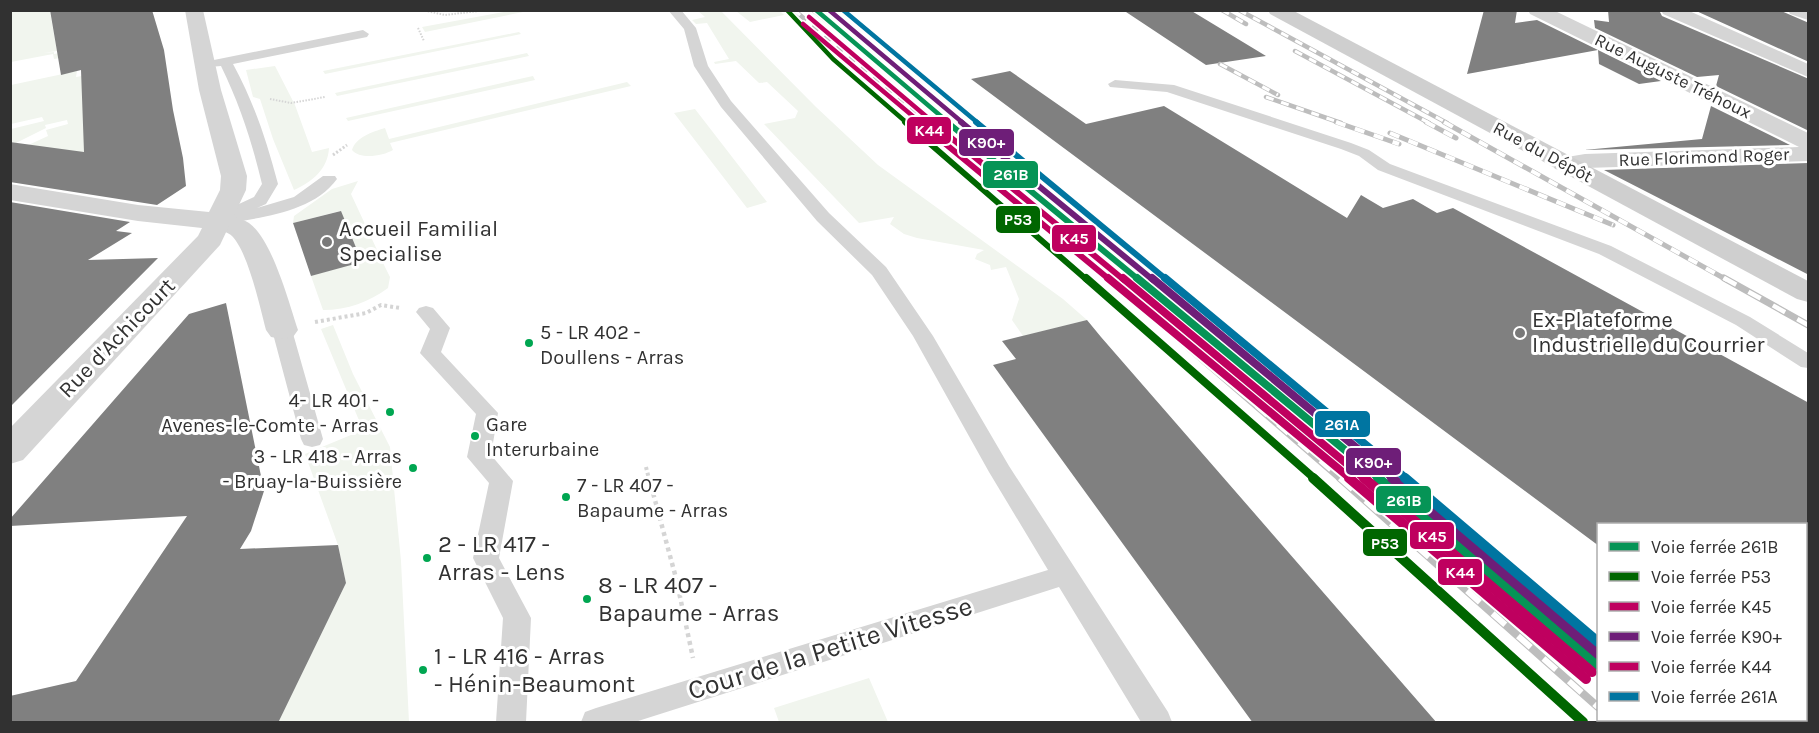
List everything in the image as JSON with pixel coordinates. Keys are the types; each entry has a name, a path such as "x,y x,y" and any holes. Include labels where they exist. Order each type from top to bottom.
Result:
{"main road":[{"name":"Rue du Dépôt","path":"1277,10 1809,293"}],"street":[{"name":"Rue d'Achicourt","path":"10,451 210,239 234,190 234,176 210,90 216,63 194,10"},
{"name":"Rue Auguste Tréhoux","path":"1537,10 1809,142"},
{"path":"1670,10 1809,71"},
{"path":"1797,10 1809,15"},
{"name":"Rue Florimond Roger","path":"1564,164 1585,161 1809,154"},
{"path":"10,192 138,213 218,221 239,228 258,257 282,330"}],"lane":[{"path":"674,10 690,28 700,66 726,104 823,217 879,271 923,336 1000,472 1157,723"},
{"path":"218,221 260,200 270,184 258,136 246,102 216,63 363,34"},
{"path":"1115,84 1169,88 1364,153 1384,167 1605,250 1743,321 1809,362"},
{"path":"218,221 275,210 292,204 307,197 329,179"},
{"path":"426,312 440,328 430,353 488,414 479,457 501,481 486,558 517,618 511,723"},
{"path":"282,330 312,439"},
{"name":"Cour de la Petite Vitesse","path":"596,723 699,688 835,648 1065,575"}],"path":[{"path":"422,10 429,14 446,16 486,10"},
{"path":"418,28 424,41"},
{"path":"282,100 291,104 325,97"},
{"path":"282,330 366,313 381,305 426,312"},
{"path":"646,467 676,578 699,688"}],"shaded area":[{"path":"11,11 55,11 50,12 57,51 43,53 54,52 54,54 80,49 74,56 54,59 53,54 11,62"},
{"path":"509,11 523,12 425,32 422,27"},
{"path":"698,11 721,11 816,107 878,165 1063,299 1087,320 1023,336 1012,320 1019,299 1006,267 991,270 990,265 975,259 977,254 984,250 904,234 890,224 894,217 859,223 764,124 795,118 798,111 767,82 759,83 736,61 715,64 714,62 729,59 707,23 696,24 692,20 705,17"},
{"path":"736,11 780,11 784,15 750,22"},
{"path":"519,32 521,34 325,74 323,71"},
{"path":"527,53 529,56 337,96 335,93"},
{"path":"275,66 295,105 312,152 329,148 326,162 318,174 294,190 273,139 260,99 253,97 246,70"},
{"path":"77,71 76,77 93,74 110,146 49,161 11,153 48,136 46,130 68,124 67,120 45,125 46,128 16,143 11,142 11,129 44,121 42,117 11,124 11,85"},
{"path":"533,76 535,80 348,121 346,118"},
{"path":"627,82 631,86 390,143 393,150 384,154 366,156 352,150 361,138 385,128 389,139"},
{"path":"695,109 767,202 747,208 674,113"},
{"path":"358,181 351,194 390,277 388,288 358,304 341,309 323,310 311,276 362,261 340,211 293,223 294,216 332,189"},
{"path":"333,325 353,374 390,447 401,561 409,722 278,722 346,583 338,545 305,454 363,430 321,329"},
{"path":"869,678 888,722 779,722 774,708"}],"building":[{"path":"50,10 152,10 164,50 186,186 157,205 10,182 10,142 84,152 81,70 61,75"},
{"path":"1123,10 1190,10 1266,56 1206,65"},
{"path":"1484,10 1517,10 1515,23 1537,20 1598,50 1467,74"},
{"path":"1608,10 1659,10 1662,16 1809,79 1809,131 1716,86 1719,75 1697,77 1595,28 1594,20 1609,22"},
{"path":"1694,10 1779,10 1809,23 1809,62"},
{"path":"1598,50 1661,81 1639,84 1599,64"},
{"path":"1010,71 1086,124 1164,106 1347,218 1361,195 1383,208 1413,199 1437,213 1453,208 1809,403 1809,525 1807,523 1597,523 1597,545 971,79"},
{"path":"1711,106 1790,145 1584,150 1702,139"},
{"path":"1808,163 1809,275 1604,170"},
{"path":"10,202 130,222 116,231 132,233 88,260 158,258 10,407"},
{"name":"Accueil Familial Specialise","path":"341,211 362,262 311,276 293,223"},
{"path":"226,303 264,491 251,531 240,549 338,545 346,583 278,723 10,723 10,696 76,681 187,516 10,526 10,519 189,314"},
{"path":"1087,320 1437,723 1253,723 993,365 1016,359 1002,341"}],"railway":[{"path":"794,10 927,123"},
{"path":"813,10 833,26"},
{"path":"1222,10 1246,24"},
{"path":"1239,10 1447,123"},
{"path":"1295,51 1429,123"},
{"path":"1220,64 1278,95"},
{"path":"1266,97 1341,123"},
{"path":"925,122 1109,280"},
{"path":"1336,122 1399,144"},
{"path":"1426,122 1456,138"},
{"path":"1444,122 1727,280"},
{"path":"1390,133 1613,225"},
{"path":"1108,278 1341,479"},
{"path":"1724,278 1808,325"},
{"path":"1340,478 1597,706"}],"rail line":[{"name":"P53","path":"787,10 833,59 1249,420 1583,722"},
{"name":"261B","path":"816,10 902,85 1324,432 1597,664"},
{"name":"K90+","path":"829,10 908,78 1330,425 1597,653"},
{"name":"261A","path":"843,10 1335,418 1597,641"},
{"name":"K45","path":"809,17 896,92 1318,439 1592,672"},
{"name":"K44","path":"803,24 1312,446 1586,679"}],"place":[{"name":"Accueil Familial Specialise","path":"327,242"},
{"name":"Ex-Plateforme Industrielle du Courrier","path":"1520,333"},
{"name":"5 - LR 402 - Doullens - Arras","path":"529,343"},
{"name":"4- LR 401 - Avenes-le-Comte - Arras","path":"390,412"},
{"name":"Gare Interurbaine","path":"475,436"},
{"name":"3 - LR 418 - Arras - Bruay-la-Buissière","path":"413,468"},
{"name":"7 - LR 407 - Bapaume - Arras","path":"566,497"},
{"name":"2 - LR 417 - Arras - Lens","path":"427,558"},
{"name":"8 - LR 407 - Bapaume - Arras","path":"587,599"},
{"name":"1 - LR 416 - Arras - Hénin-Beaumont","path":"423,670"}]}
